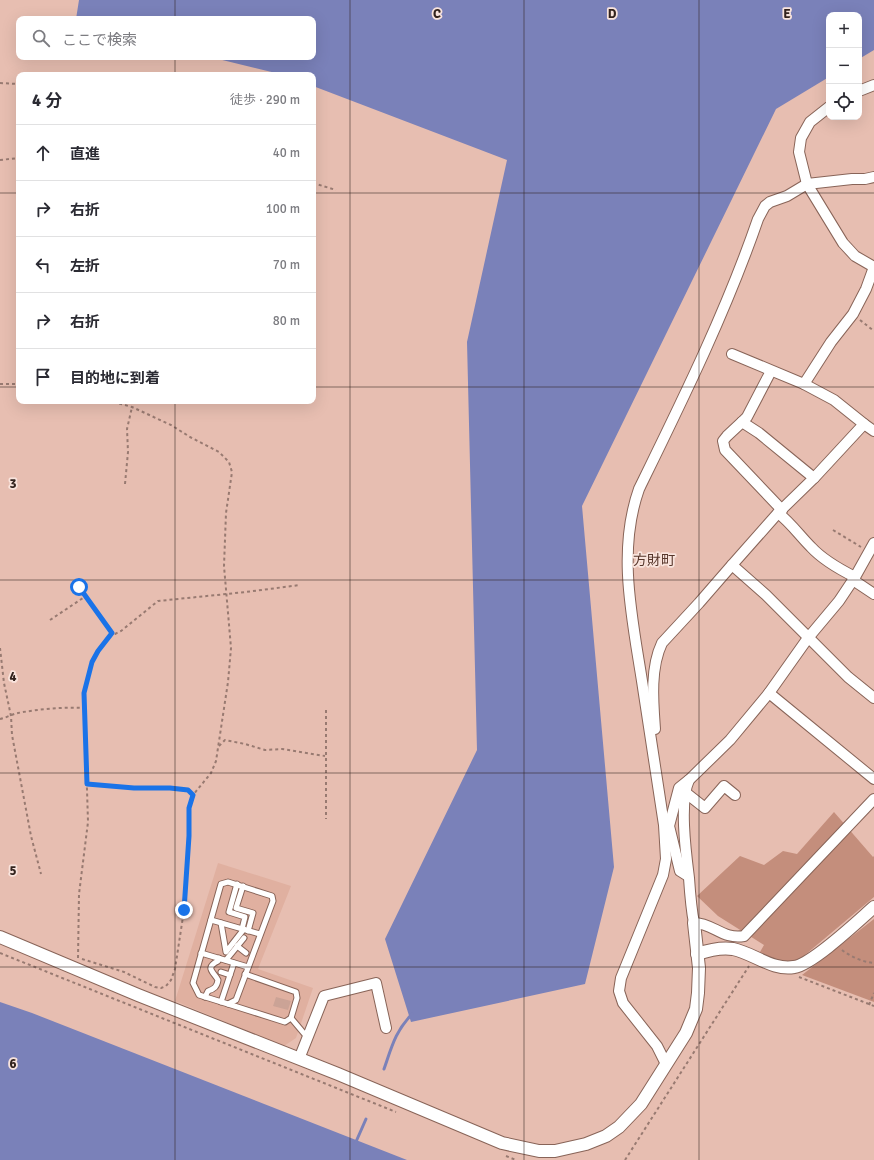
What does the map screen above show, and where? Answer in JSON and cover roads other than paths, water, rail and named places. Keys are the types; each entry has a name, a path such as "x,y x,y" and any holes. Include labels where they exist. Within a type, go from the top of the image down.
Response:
{"street":[{"path":"862,90 874,85"},
{"path":"804,384 831,342 853,314 866,289 874,267 855,256 843,243 807,184 799,152 801,138 810,122 826,109"},
{"path":"688,876 680,871 667,826 654,759 632,621 626,567 627,544 633,504 723,308 758,219 765,206 770,202 787,196 807,184 874,177"},
{"path":"654,759 655,737 653,698 657,654 662,643 678,627 780,511 870,426 834,400 804,384 732,354"},
{"path":"771,371 747,417 723,441 725,450 812,548 838,569 854,578 874,594"},
{"path":"742,422 776,446 814,478"},
{"path":"666,1064 657,1046 623,1003 619,991 621,978 663,875 666,859 667,826 680,788 730,740 769,694 808,638 839,601 874,543"},
{"path":"732,565 766,595 848,677 874,698"},
{"path":"769,694 808,724 874,779"},
{"path":"0,937 76,963 138,994 502,1143 539,1151 562,1150 586,1144 606,1136 619,1127 641,1104 686,1033 696,1009 699,968 691,910 685,844 684,800 689,780"},
{"path":"686,793 705,808 724,786 735,795"},
{"path":"694,923 701,923 731,937 744,936 874,799"},
{"path":"697,954 722,948 733,949 776,966 793,968 808,962 874,906"},
{"path":"299,1059 324,996 376,983 386,1028"}],"lane":[{"path":"228,1004 236,1000 245,974 260,934 273,902 272,896 228,882 221,884 193,983 199,995 285,1022 291,1018 297,998 296,992 245,974"},
{"path":"240,885 229,912 245,917 245,930"},
{"path":"221,923 226,952 245,930 253,913 236,908 240,885"},
{"path":"211,920 260,934"},
{"path":"226,960 244,938"},
{"path":"237,946 246,953"},
{"path":"201,953 248,967"},
{"path":"205,997 208,991 214,989 217,985 218,980 212,973 211,968 219,958"},
{"path":"221,1002 234,963"},
{"path":"221,972 230,975"},
{"path":"291,1018 308,1037"}],"water":[{"path":"79,0 874,0 874,50 862,57 862,12 826,12 826,79 776,109 582,506 614,867 585,984 411,1022 385,939 477,750 467,342 507,160 316,87 316,72 272,72 222,60 316,60 316,16 76,16"},
{"path":"0,1002 32,1013 407,1160 0,1160"}],"waterway":[{"path":"384,1069 398,1033 412,1014"},
{"path":"355,1144 366,1119"}],"district":[{"name":"方財町","path":"654,560"}]}
